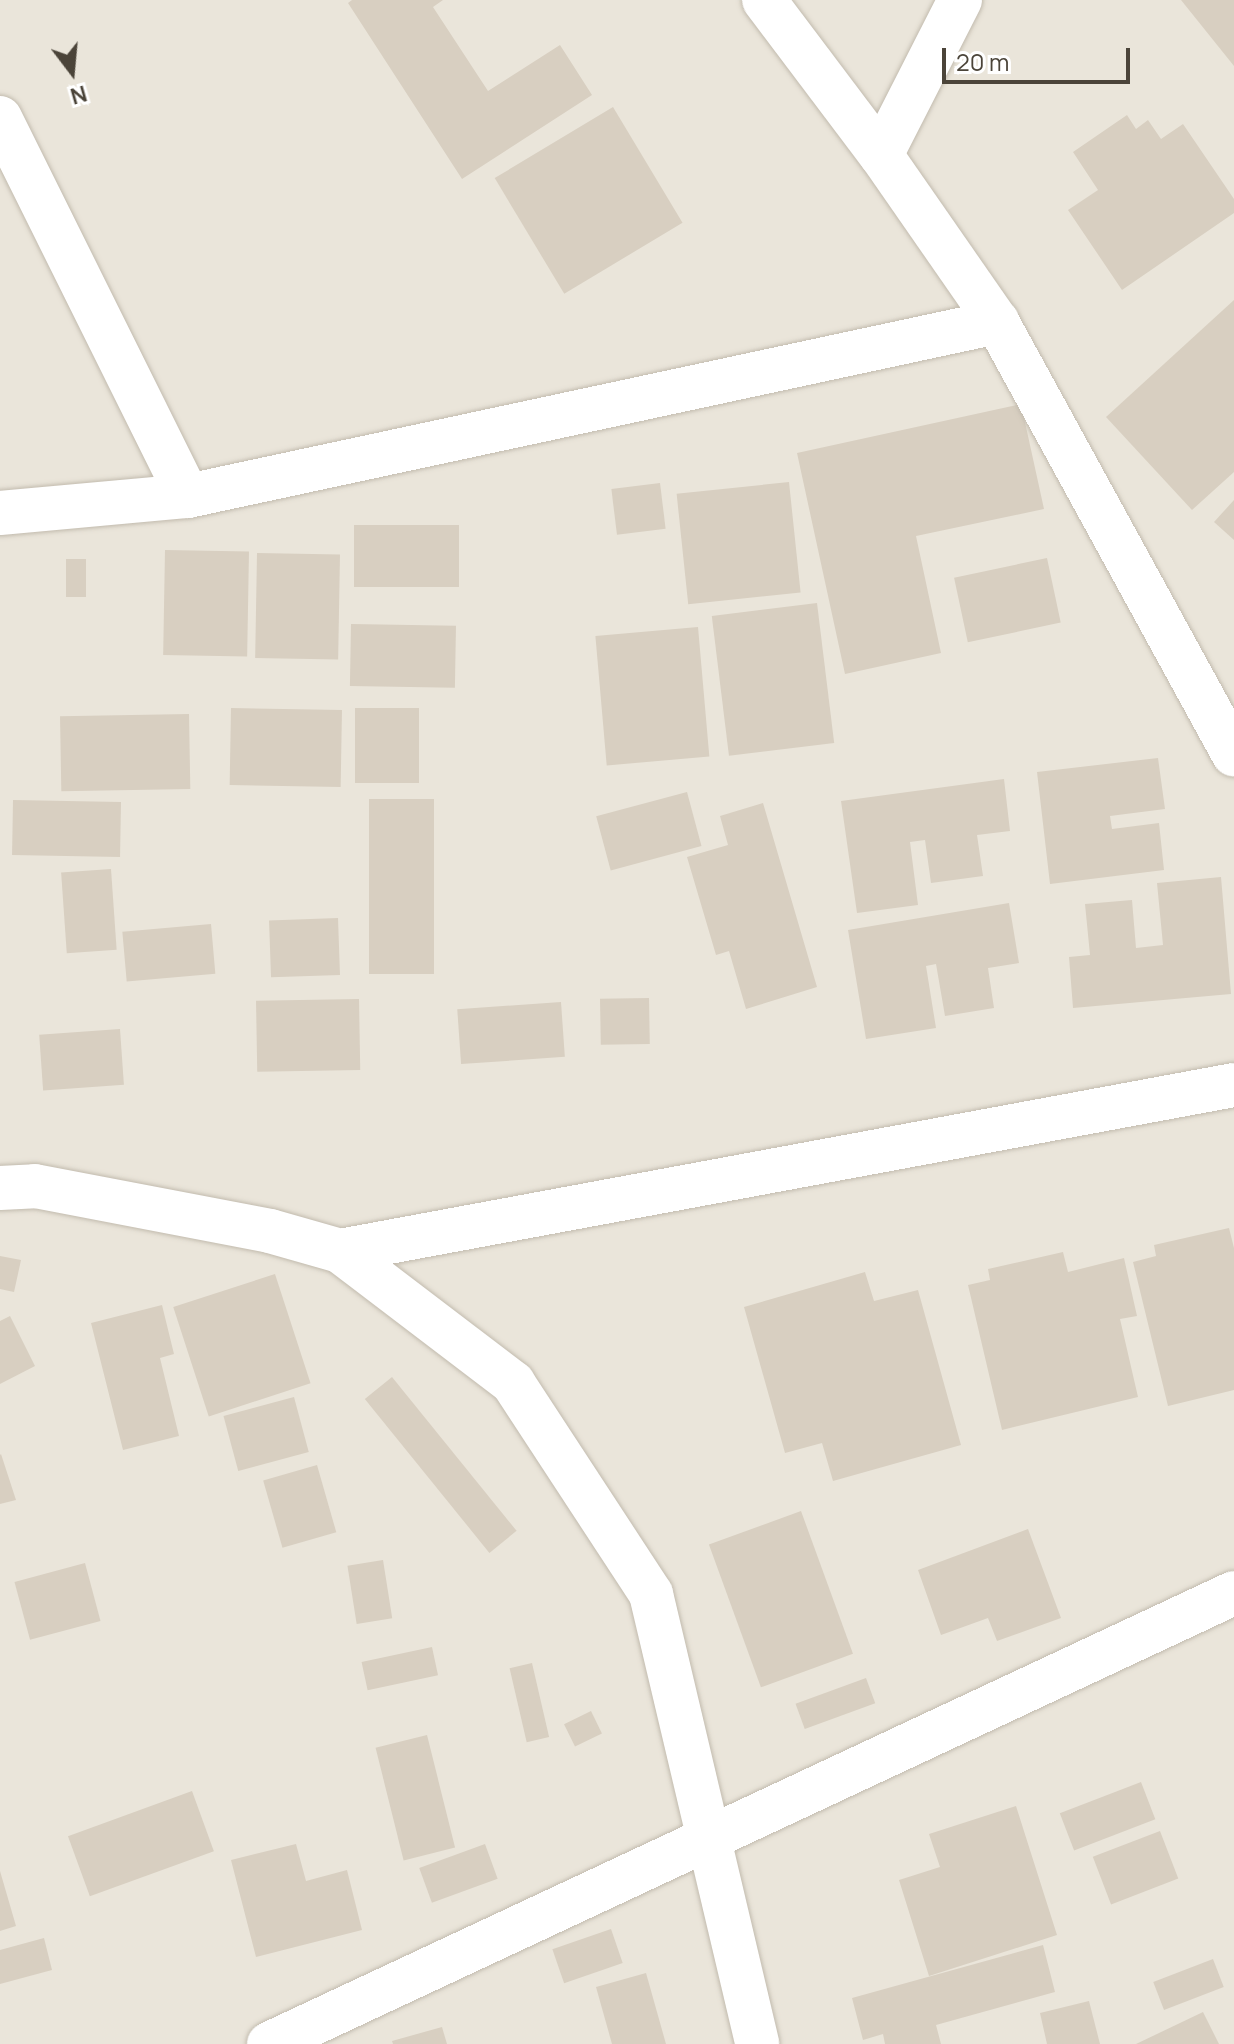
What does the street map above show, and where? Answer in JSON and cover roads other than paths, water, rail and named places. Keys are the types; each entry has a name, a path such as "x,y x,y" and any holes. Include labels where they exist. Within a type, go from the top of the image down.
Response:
{"street":[{"path":"764,0 881,155 997,322 1220,692 1234,754"},
{"path":"881,155 960,0"},
{"path":"0,118 188,496"},
{"path":"0,513 188,496 997,322"},
{"path":"340,1251 1234,1085"},
{"path":"0,1188 35,1186 270,1231 340,1251 513,1383 651,1594 757,2044"},
{"path":"269,2044 1234,1593"}]}
